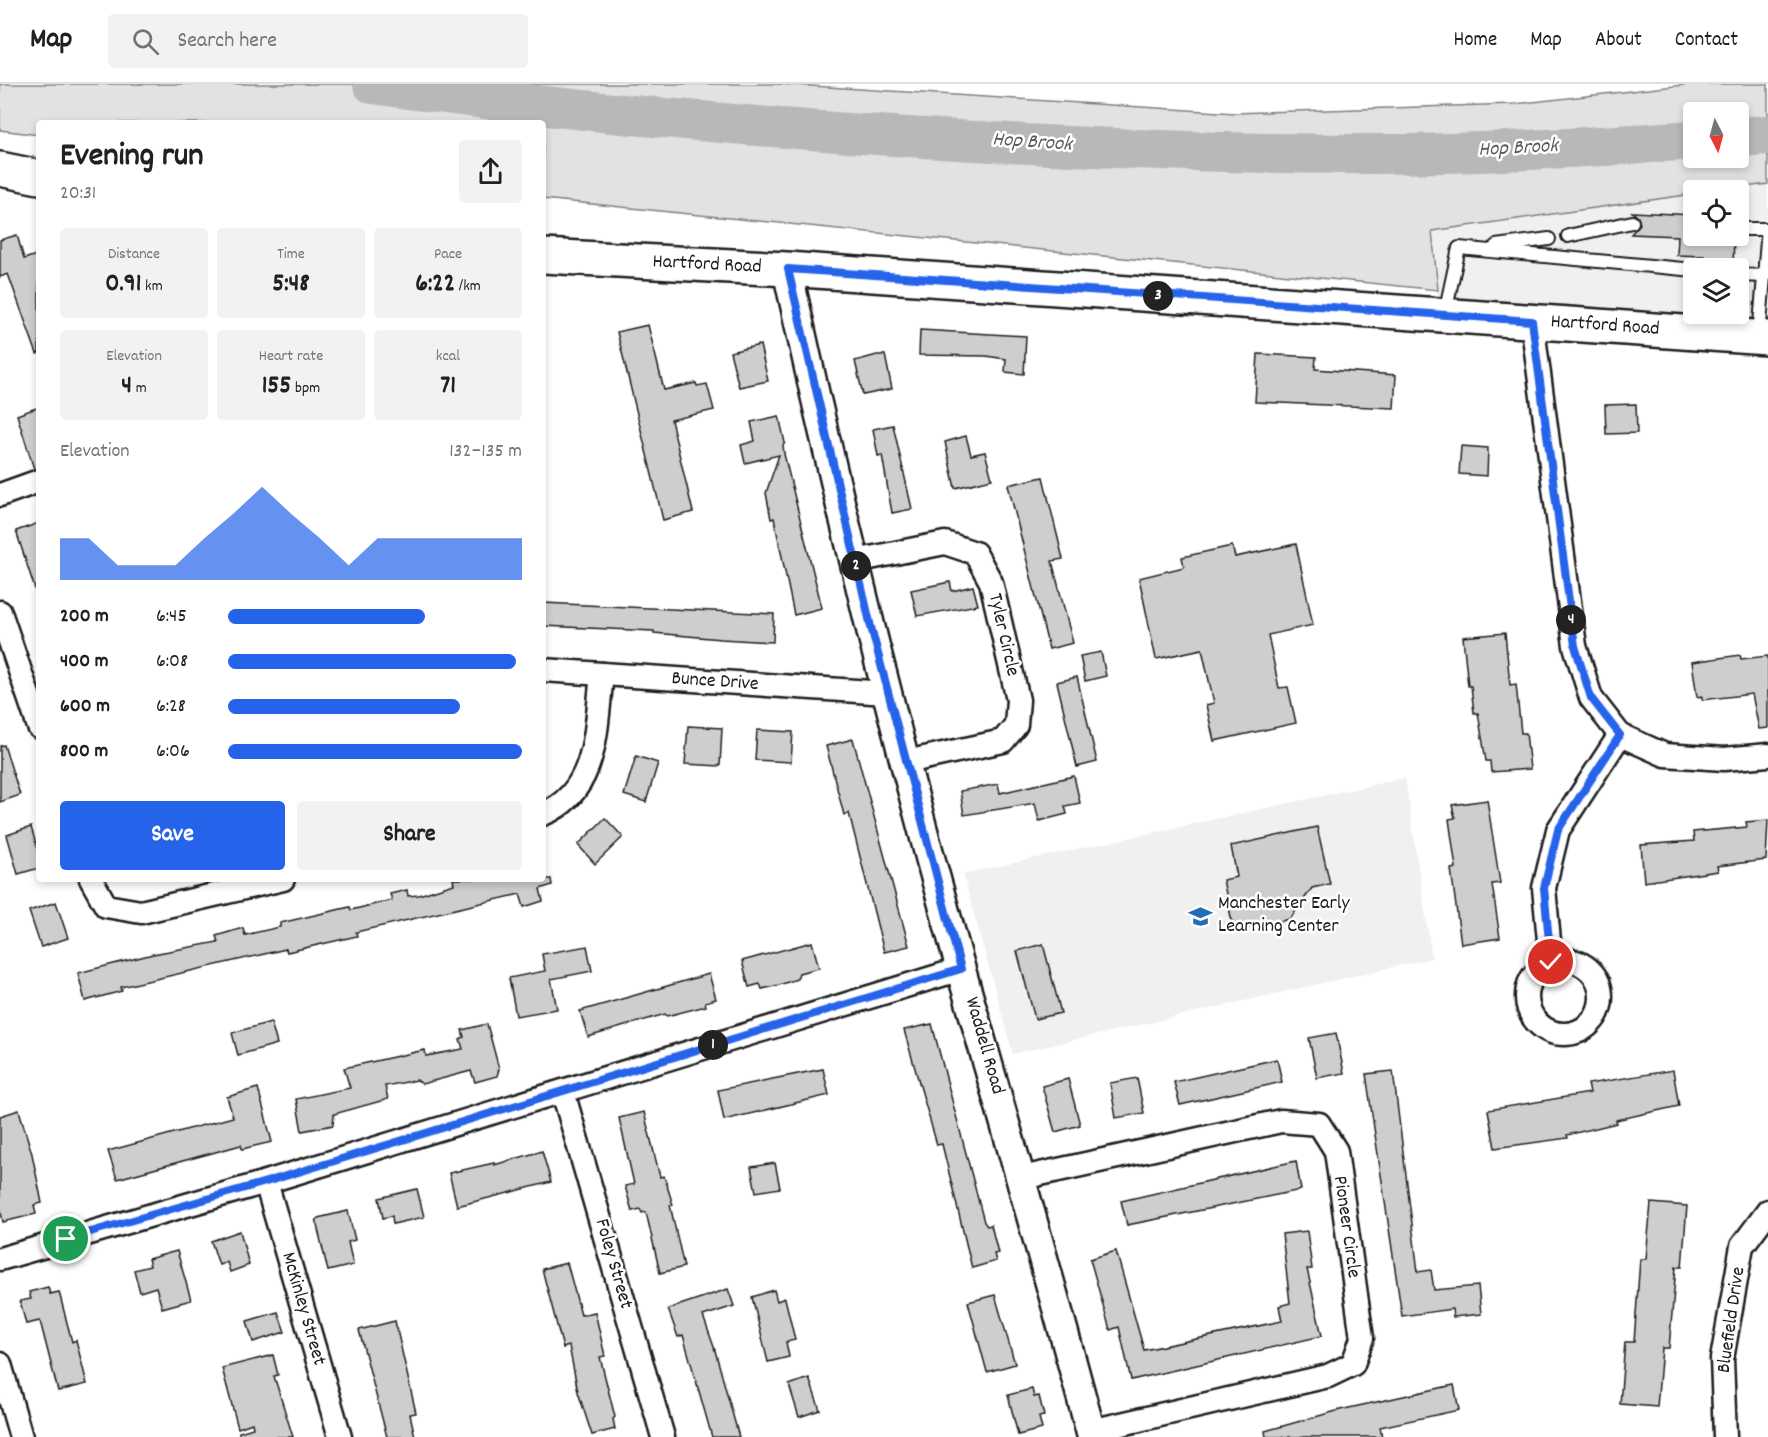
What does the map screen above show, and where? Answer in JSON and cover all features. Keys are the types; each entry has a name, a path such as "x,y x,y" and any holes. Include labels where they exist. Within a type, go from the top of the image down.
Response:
{"main road":[{"path":"0,169 36,176"},
{"name":"Hartford Road","path":"546,256 788,269 1763,337"}],"street":[{"name":"Waddell Road","path":"788,269 887,693 961,969 1022,1178 1091,1434"},
{"path":"1532,321 1575,646 1591,698 1620,735 1665,755 1724,759 1768,755"},
{"path":"0,495 36,482"},
{"name":"Tyler Circle","path":"855,561 945,543 975,553 991,582 1018,700 1016,725 1003,741 906,762"},
{"path":"0,612 36,718"},
{"name":"Bunce Drive","path":"546,670 887,693"},
{"path":"546,812 579,786 593,756 602,674"},
{"path":"1551,962 1544,888 1558,830 1620,735"},
{"path":"93,882 106,906 141,912 268,882"},
{"path":"0,1259 266,1182 961,969"},
{"name":"Foley Street","path":"563,1092 663,1437"},
{"name":"Pioneer Circle","path":"1022,1178 1281,1121 1319,1124 1336,1151 1362,1338 1353,1364 1328,1376 1091,1434"},
{"name":"McKinley Street","path":"266,1182 340,1437"},
{"name":"Bluefield Drive","path":"1725,1437 1722,1359 1742,1246 1768,1211"},
{"path":"0,1364 21,1437"}],"lane":[{"path":"1568,236 1632,222"},
{"path":"1749,229 1768,229 1764,276 1763,337"},
{"path":"1474,249 1549,239"},
{"path":"1444,316 1460,248 1683,269"},
{"path":"1749,275 1764,276"}],"shaded area":[{"path":"0,84 780,84 1235,113 1515,104 1693,84 1768,84 1768,184 1749,186 1749,180 1683,180 1683,195 1432,231 1438,290 546,199 546,120 36,120 36,135 0,130"},
{"path":"1768,184 1768,324 1749,323 1749,258 1683,258 1683,319 1438,303 1431,231 1683,195 1683,246 1749,246 1749,186"},
{"name":"Manchester Early Learning Center","path":"1405,778 1432,958 1013,1054 963,874"}],"building":[{"path":"1632,212 1683,214 1683,246 1734,246 1733,258 1677,255 1678,236 1631,234 1640,224 1638,217"},
{"path":"17,235 24,259 36,255 36,351 8,274 0,277 0,240"},
{"path":"648,325 664,390 696,383 697,386 707,384 714,410 671,420 693,512 663,520 617,332"},
{"path":"920,330 1026,336 1024,374 1005,372 1006,359 986,356 919,355"},
{"path":"760,345 768,381 739,387 730,352"},
{"path":"1258,354 1316,357 1315,369 1396,375 1394,408 1255,402"},
{"path":"885,355 892,389 863,395 855,361"},
{"path":"1636,404 1637,433 1606,434 1605,405"},
{"path":"36,408 36,469 34,469 17,415"},
{"path":"779,416 785,443 783,445 784,454 822,608 794,615 774,518 771,519 766,493 779,455 745,463 741,445 755,441 751,422"},
{"path":"893,425 912,509 892,513 882,455 878,456 873,429"},
{"path":"966,436 971,455 985,452 992,479 955,488 945,442"},
{"path":"1461,446 1488,448 1487,476 1459,474"},
{"path":"1043,477 1063,559 1052,561 1073,643 1049,649 1008,485"},
{"path":"36,524 36,589 35,589 16,531"},
{"path":"1296,544 1313,625 1268,635 1279,688 1288,687 1296,723 1214,741 1206,705 1214,703 1202,649 1156,659 1139,578 1184,567 1182,557 1232,546 1235,557"},
{"path":"950,582 952,591 973,586 978,605 917,616 911,590"},
{"path":"546,603 774,614 773,642 654,633 654,631 546,626"},
{"path":"1505,633 1510,685 1516,684 1521,733 1526,733 1530,769 1491,772 1490,761 1486,761 1478,713 1474,713 1471,686 1468,686 1463,637"},
{"path":"1101,652 1106,676 1085,681 1080,656"},
{"path":"1740,655 1741,659 1768,656 1768,728 1759,729 1752,694 1702,700 1702,696 1697,697 1692,662"},
{"path":"1077,677 1097,762 1077,767 1057,682"},
{"path":"688,726 722,728 720,766 685,764"},
{"path":"757,730 793,732 791,762 755,760"},
{"path":"853,739 909,946 884,952 849,813 844,815 826,746"},
{"path":"4,745 20,795 0,802 0,746"},
{"path":"636,756 658,763 646,802 624,795"},
{"path":"1074,776 1080,803 1065,806 1067,814 1039,821 1035,803 964,815 960,791 998,784 1000,793"},
{"path":"1487,800 1500,883 1492,884 1500,938 1461,944 1451,869 1456,868 1449,819 1455,818 1452,805"},
{"path":"605,818 623,837 595,864 578,845"},
{"path":"1768,820 1766,860 1717,866 1718,871 1644,882 1641,845 1694,841 1693,832 1747,827 1746,822"},
{"path":"31,827 36,844 36,869 18,874 7,835"},
{"path":"1317,827 1330,884 1312,888 1290,919 1234,931 1223,880 1237,877 1231,846"},
{"path":"546,879 551,879 552,885 540,889 543,901 524,907 520,894 356,932 357,936 287,952 286,949 121,987 122,991 85,1001 78,973 153,954 218,942 216,936 243,928 245,935 280,927 280,923 392,900 390,894 407,890 408,896 419,895 454,884 454,882 546,882"},
{"path":"56,902 68,938 41,947 29,911"},
{"path":"812,942 819,968 799,973 797,979 779,985 762,989 760,984 749,987 742,961"},
{"path":"1043,944 1061,1013 1035,1019 1017,951"},
{"path":"587,946 592,971 551,979 557,1009 516,1016 509,978 545,971 542,954"},
{"path":"709,974 716,999 705,1002 706,1006 667,1016 665,1014 588,1037 580,1011"},
{"path":"271,1022 277,1044 238,1055 232,1033"},
{"path":"487,1024 499,1069 497,1076 475,1082 471,1071 422,1084 417,1080 385,1086 388,1099 334,1114 333,1125 302,1131 296,1099 350,1088 344,1068 425,1050 426,1056 463,1049 460,1039 464,1037 462,1030"},
{"path":"932,1024 984,1222 987,1226 991,1225 998,1253 994,1254 996,1261 972,1268 942,1144 937,1145 904,1030"},
{"path":"1336,1033 1344,1073 1317,1078 1309,1038"},
{"path":"1277,1059 1282,1082 1180,1105 1174,1082"},
{"path":"823,1069 829,1095 724,1120 718,1090"},
{"path":"1673,1070 1679,1106 1616,1120 1617,1123 1567,1135 1568,1138 1495,1148 1488,1110 1590,1093 1588,1084"},
{"path":"1393,1071 1418,1272 1431,1270 1434,1290 1478,1286 1481,1314 1453,1317 1452,1309 1402,1316 1366,1074"},
{"path":"1137,1078 1144,1113 1116,1118 1110,1083"},
{"path":"1068,1079 1080,1125 1055,1132 1042,1086"},
{"path":"258,1088 272,1142 242,1149 241,1145 117,1179 108,1151 233,1117 227,1097"},
{"path":"19,1110 32,1154 42,1203 34,1205 36,1214 3,1222 0,1208 0,1116"},
{"path":"644,1112 660,1177 664,1176 673,1205 670,1205 684,1267 660,1273 646,1212 642,1213 640,1209 632,1211 625,1186 634,1184 619,1118"},
{"path":"542,1151 551,1182 457,1206 449,1173 494,1163 494,1165"},
{"path":"1296,1161 1301,1190 1127,1225 1121,1201"},
{"path":"775,1163 780,1188 756,1192 751,1167"},
{"path":"417,1189 424,1217 393,1224 392,1216 383,1218 379,1198"},
{"path":"1651,1203 1687,1206 1682,1267 1676,1267 1669,1348 1662,1348 1657,1407 1620,1404 1625,1342 1634,1342 1640,1259 1646,1259"},
{"path":"348,1211 355,1240 348,1242 353,1265 328,1271 316,1221 318,1218"},
{"path":"240,1231 249,1265 230,1272 227,1262 219,1265 211,1241"},
{"path":"1307,1231 1312,1269 1307,1269 1322,1336 1131,1380 1119,1327 1110,1330 1090,1259 1116,1251 1144,1350 1282,1321 1279,1306 1290,1303 1282,1234"},
{"path":"177,1251 191,1300 162,1308 156,1287 140,1292 134,1270 150,1266 148,1259"},
{"path":"567,1263 581,1315 595,1312 605,1356 600,1357 615,1417 613,1419 615,1429 592,1435 578,1392 569,1346 563,1348 542,1269"},
{"path":"48,1287 50,1294 59,1292 72,1342 76,1340 87,1384 58,1391 40,1321 26,1324 20,1301 31,1299 29,1292"},
{"path":"728,1289 734,1306 703,1316 739,1437 712,1437 683,1335 678,1337 668,1309"},
{"path":"774,1290 777,1301 785,1298 795,1340 786,1342 789,1357 768,1362 752,1297"},
{"path":"995,1295 1015,1364 987,1372 968,1302"},
{"path":"278,1312 285,1332 253,1342 247,1321"},
{"path":"395,1321 416,1413 410,1414 415,1437 387,1437 359,1330"},
{"path":"273,1355 278,1375 274,1376 293,1437 239,1437 239,1432 253,1428 252,1423 238,1428 222,1368"},
{"path":"809,1378 820,1410 799,1417 789,1385"},
{"path":"1454,1385 1459,1410 1380,1427 1382,1437 1266,1437 1265,1431 1340,1410"},
{"path":"1032,1389 1034,1397 1039,1396 1044,1416 1039,1417 1042,1429 1018,1435 1008,1395"}],"waterway":[{"name":"Hop Brook","path":"373,84 556,107 679,119 863,134 1105,148 1391,154 1521,150 1683,141"},
{"name":"Hop Brook","path":"1749,136 1768,135"}],"place":[{"name":"Manchester Early Learning Center","path":"1200,916"}],"route":[{"path":"66,1239 266,1182 961,969 887,693 797,316 788,269 1415,315 1532,321 1575,646 1591,698 1620,735 1558,830 1544,888 1551,962"}]}
